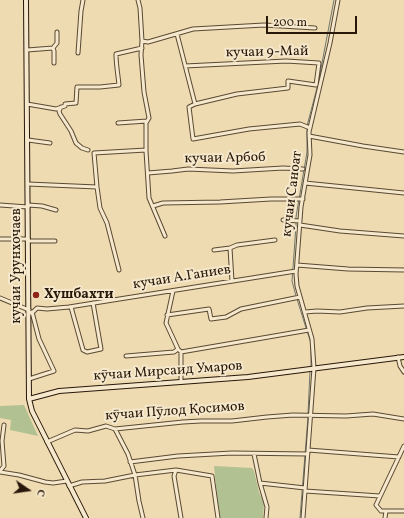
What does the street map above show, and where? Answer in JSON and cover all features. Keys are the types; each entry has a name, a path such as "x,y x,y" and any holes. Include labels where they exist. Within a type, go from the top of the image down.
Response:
{"street":[{"name":"кучаи Урунхочаев","path":"26,0 30,312 29,398 32,412 86,518"},
{"path":"78,53 83,0"},
{"path":"138,0 140,8 142,41 141,55 144,92 149,118 146,123 149,198 165,236"},
{"name":"кучаи Саноат","path":"303,518 312,368 312,339 308,331 304,312 298,298 294,271 296,265 300,225 297,221 300,199 305,183 310,155 308,127 330,43 338,0"},
{"name":"кучаи 9-Май","path":"142,41 148,42 193,29 264,25 315,28"},
{"path":"27,50 53,48 57,43 57,32"},
{"path":"177,34 195,104 189,107 193,140 249,129 300,124 308,127"},
{"path":"53,48 54,63"},
{"path":"27,104 56,109 66,106 65,104 76,103 77,87 119,85 118,70 116,67 116,54 142,48"},
{"name":"кучаи 9-Май","path":"185,66 286,60 319,63 316,85 288,81 288,88 237,94 195,104"},
{"path":"61,107 59,111 60,114 71,131 76,143 82,148 88,150"},
{"path":"118,123 147,121"},
{"path":"309,136 404,152"},
{"path":"28,140 50,143"},
{"path":"119,270 107,223 100,208 94,153 146,150"},
{"name":"кучаи Арбоб","path":"148,173 172,172 188,169 233,171 303,168"},
{"path":"305,183 404,193"},
{"path":"28,184 97,187"},
{"path":"153,206 163,203 300,199"},
{"path":"0,205 42,206 56,210"},
{"path":"283,220 297,221"},
{"path":"300,225 340,231 404,236"},
{"path":"0,239 55,242"},
{"path":"214,250 230,248 237,245 275,240"},
{"path":"230,248 232,281"},
{"path":"296,265 348,269 404,270"},
{"name":"кучаи А.Ганиев","path":"30,312 37,308 47,309 71,307 294,271"},
{"path":"173,291 166,323 178,349 181,352 181,382"},
{"path":"0,298 30,312 39,339 54,371 29,379"},
{"path":"167,315 209,309 211,319 226,318 241,309 298,298"},
{"path":"71,307 83,350 87,352 101,349 93,303"},
{"path":"304,312 340,312 367,308 404,306"},
{"path":"181,352 308,331"},
{"path":"126,356 174,352 178,349"},
{"path":"398,357 400,366 404,372"},
{"name":"кӯчаи Мирсаид Умаров","path":"29,398 59,391 248,377 404,357"},
{"name":"кӯчаи Пӯлод Қосимов","path":"48,442 75,430 88,431 106,426 115,429 195,421 232,421 267,416 309,415 346,416 373,414 404,419"},
{"path":"4,425 2,441 4,466 0,472 45,482 53,483 67,481"},
{"path":"115,429 128,454 135,476 143,518"},
{"path":"404,446 376,505 381,511 404,511"},
{"path":"130,462 178,456 232,453 307,453 399,457"},
{"path":"254,454 267,507 266,518"},
{"path":"176,470 174,476 181,518"},
{"path":"69,486 82,482 105,481 176,470 212,476 218,518"},
{"path":"260,483 380,496"},
{"path":"385,518 386,511"}],"green space":[{"path":"24,405 38,436 10,430 11,420 0,418 0,406"},
{"path":"214,466 252,468 264,503 263,518 219,518"}],"waterway":[{"path":"307,126 318,84 334,0"},
{"path":"296,296 292,281 296,217 307,152 307,129"},
{"path":"297,299 306,328"},
{"path":"307,331 311,343 311,368"},
{"path":"308,414 310,371"},
{"path":"300,518 308,417"}],"place":[{"name":"Хушбахти","path":"36,295"}]}
